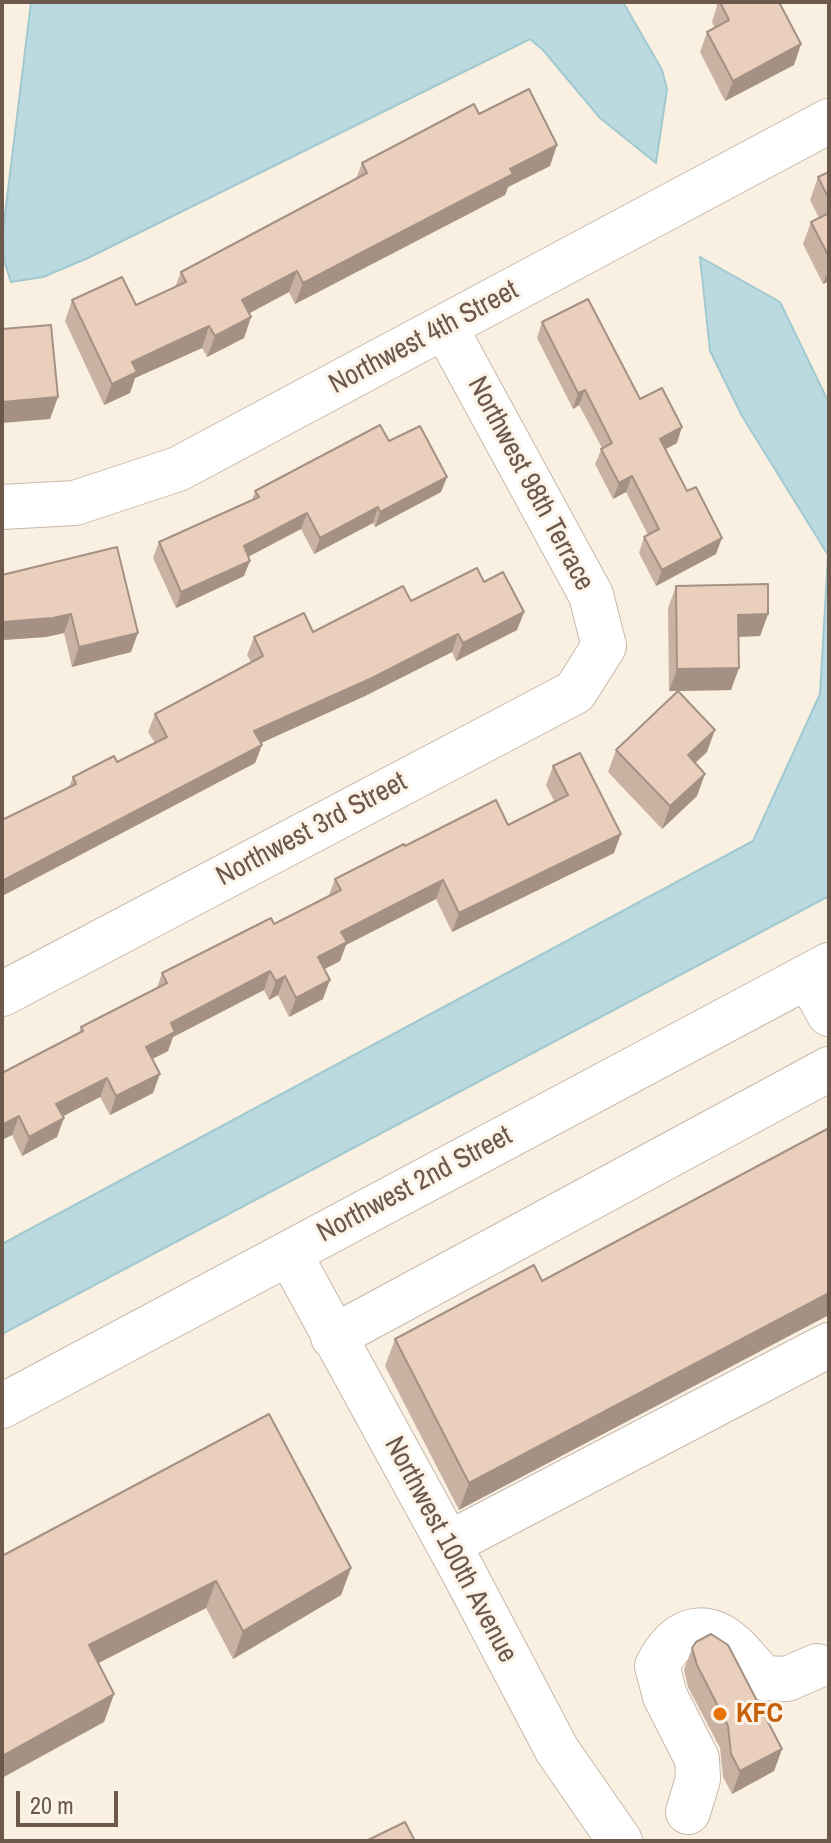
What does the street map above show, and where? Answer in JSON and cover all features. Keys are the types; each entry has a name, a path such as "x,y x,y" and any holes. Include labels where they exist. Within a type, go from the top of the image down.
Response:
{"street":[{"name":"Northwest 4th Street","path":"2,507 75,503 178,469 829,121"},
{"name":"Northwest 98th Terrace","path":"445,327 591,595 604,646"},
{"name":"Northwest 3rd Street","path":"2,994 575,692 604,646"},
{"path":"818,970 829,1014"},
{"name":"Northwest 2nd Street","path":"2,1406 818,970"},
{"path":"333,1337 829,1069"},
{"name":"Northwest 100th Avenue","path":"289,1253 557,1750 620,1841"},
{"path":"448,1544 829,1345"},
{"path":"688,1812 698,1779 697,1759 665,1696 657,1666 677,1636 695,1631 719,1633 764,1678 787,1679 817,1666"},
{"path":"582,1786 589,1841"}],"water":[{"path":"31,2 623,2 662,70 667,89 656,163 600,118 543,50 530,39 88,258 43,277 11,282 4,261 3,231"},
{"path":"700,257 780,302 829,403 829,896 2,1334 2,1244 753,841 820,694 828,555 742,416 710,351"}],"building":[{"path":"720,2 779,2 801,44 733,81 707,32 729,20"},
{"path":"529,89 557,145 510,169 513,174 303,283 297,271 242,300 251,317 215,336 209,326 132,362 137,372 112,384 72,300 122,277 136,305 186,282 181,272 367,173 362,163 474,104 479,114"},
{"path":"829,172 829,199 818,177"},
{"path":"829,213 829,257 811,222"},
{"path":"588,299 640,399 662,388 682,427 660,439 687,491 696,487 722,538 662,570 644,537 659,529 632,476 619,483 601,449 612,443 585,390 578,393 542,322"},
{"path":"51,325 58,397 2,402 2,329"},
{"path":"380,425 389,441 420,426 447,477 380,512 378,507 320,538 307,513 244,546 250,561 181,592 159,542 259,497 255,491"},
{"path":"117,547 138,633 79,647 71,614 2,622 2,575"},
{"path":"477,568 484,582 503,572 524,612 463,643 458,634 372,678 254,731 262,745 2,881 2,820 76,784 73,777 114,756 117,762 167,737 155,714 263,656 254,637 304,613 313,632 403,586 411,601"},
{"path":"768,584 768,614 738,615 739,668 677,669 676,586"},
{"path":"678,691 715,730 688,755 705,774 670,806 616,750"},
{"path":"580,753 621,834 459,913 443,880 341,932 347,942 318,957 330,980 296,998 285,976 276,981 270,971 171,1023 175,1032 146,1047 160,1074 116,1096 107,1078 56,1104 64,1118 29,1137 19,1116 2,1125 2,1073 83,1031 81,1027 167,983 162,973 271,918 274,924 341,890 335,879 404,844 496,800 508,825 568,795 553,766"},
{"path":"829,1128 829,1293 469,1483 395,1339 534,1265 542,1281"},
{"path":"269,1414 351,1568 243,1631 216,1581 89,1645 114,1694 2,1756 2,1556"},
{"path":"711,1634 728,1645 782,1749 740,1771 731,1754 728,1726 697,1665 692,1648 696,1642"},
{"path":"405,1822 415,1841 366,1841"}],"place":[{"name":"KFC","path":"720,1714"}]}
